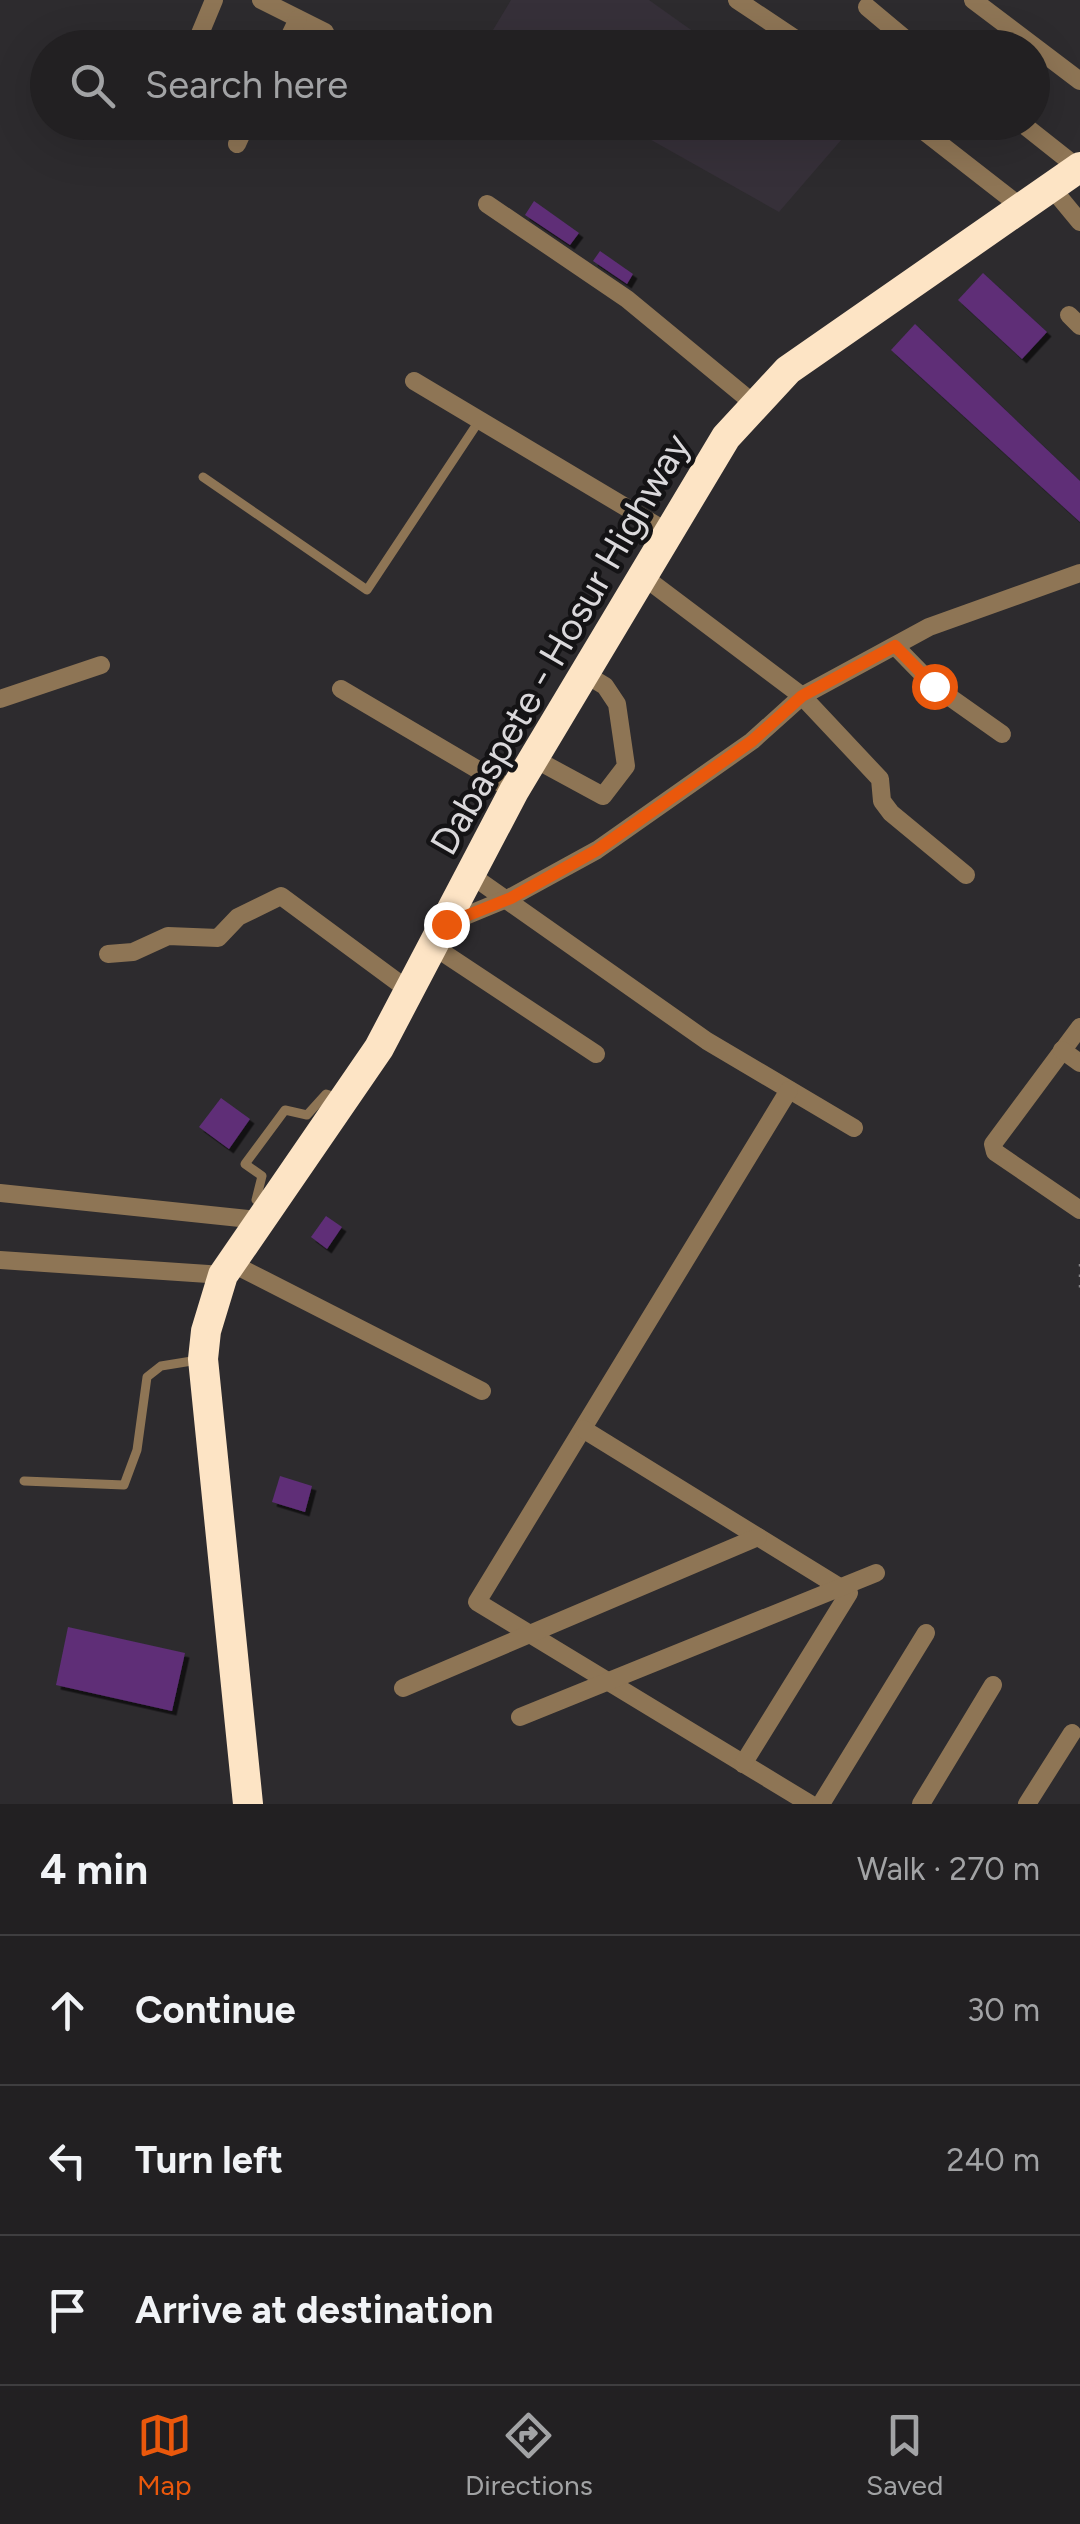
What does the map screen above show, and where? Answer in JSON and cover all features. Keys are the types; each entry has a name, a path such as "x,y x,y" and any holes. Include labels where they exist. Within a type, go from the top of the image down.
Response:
{"highway":[{"name":"Dabaspete - Hosur Highway","path":"248,1804 204,1359 206,1331 227,1269 347,1100 411,992 514,790 726,437 753,403 788,370 1079,167"}],"street":[{"path":"202,30 214,0"},
{"path":"261,0 320,30"},
{"path":"738,0 782,30"},
{"path":"973,0 1013,30"},
{"path":"867,7 883,30"},
{"path":"292,30 298,18"},
{"path":"1050,58 1080,81"},
{"path":"237,144 239,140"},
{"path":"935,140 1021,207"},
{"path":"1044,140 1079,167"},
{"path":"1051,187 1080,222"},
{"path":"487,204 627,298 753,403"},
{"path":"414,381 669,533"},
{"path":"596,1054 440,935 597,850 752,741 802,696 928,628 1080,573"},
{"path":"644,576 802,696 880,779 882,801 891,813 966,875"},
{"path":"895,646 934,686 1002,734"},
{"path":"0,698 102,665"},
{"path":"533,758 595,795 608,793 626,766 617,704 605,686 586,674"},
{"path":"341,689 514,790"},
{"path":"471,875 707,1040 854,1128"},
{"path":"108,954 133,952 168,936 218,938 238,917 282,896 411,992"},
{"path":"1080,1027 994,1144 995,1152 1080,1210"},
{"path":"1062,1050 1080,1064"},
{"path":"789,1090 477,1602 810,1804"},
{"path":"0,1193 263,1214"},
{"path":"0,1260 227,1269 482,1391"},
{"path":"583,1429 849,1593 743,1764"},
{"path":"404,1688 758,1536"},
{"path":"520,1717 876,1573"},
{"path":"821,1804 926,1633"},
{"path":"921,1804 993,1686"},
{"path":"1027,1804 1072,1733"}],"lane":[{"path":"203,477 367,590 480,420"},
{"path":"263,1214 256,1200 262,1176 244,1164 285,1110 307,1115 326,1094 347,1100"},
{"path":"24,1480 124,1486 137,1450 147,1377 161,1366 204,1359"}],"path":[{"path":"1080,1264 1080,1289"}],"shaded area":[{"path":"511,0 649,0 691,30 493,30"},
{"path":"651,140 841,140 779,212"}],"building":[{"path":"534,201 579,233 570,245 525,215"},
{"path":"600,251 633,274 627,284 593,261"},
{"path":"983,273 1047,332 1022,359 958,300"},
{"path":"915,324 1080,481 1080,522 891,350"},
{"path":"221,1098 250,1119 229,1149 199,1127"},
{"path":"326,1216 342,1227 327,1249 311,1237"},
{"path":"280,1476 312,1486 305,1512 272,1502"},
{"path":"68,1627 185,1653 172,1711 56,1685"}],"route":[{"path":"446,924 511,898 597,850 752,741 802,696 895,646 934,686"}]}
